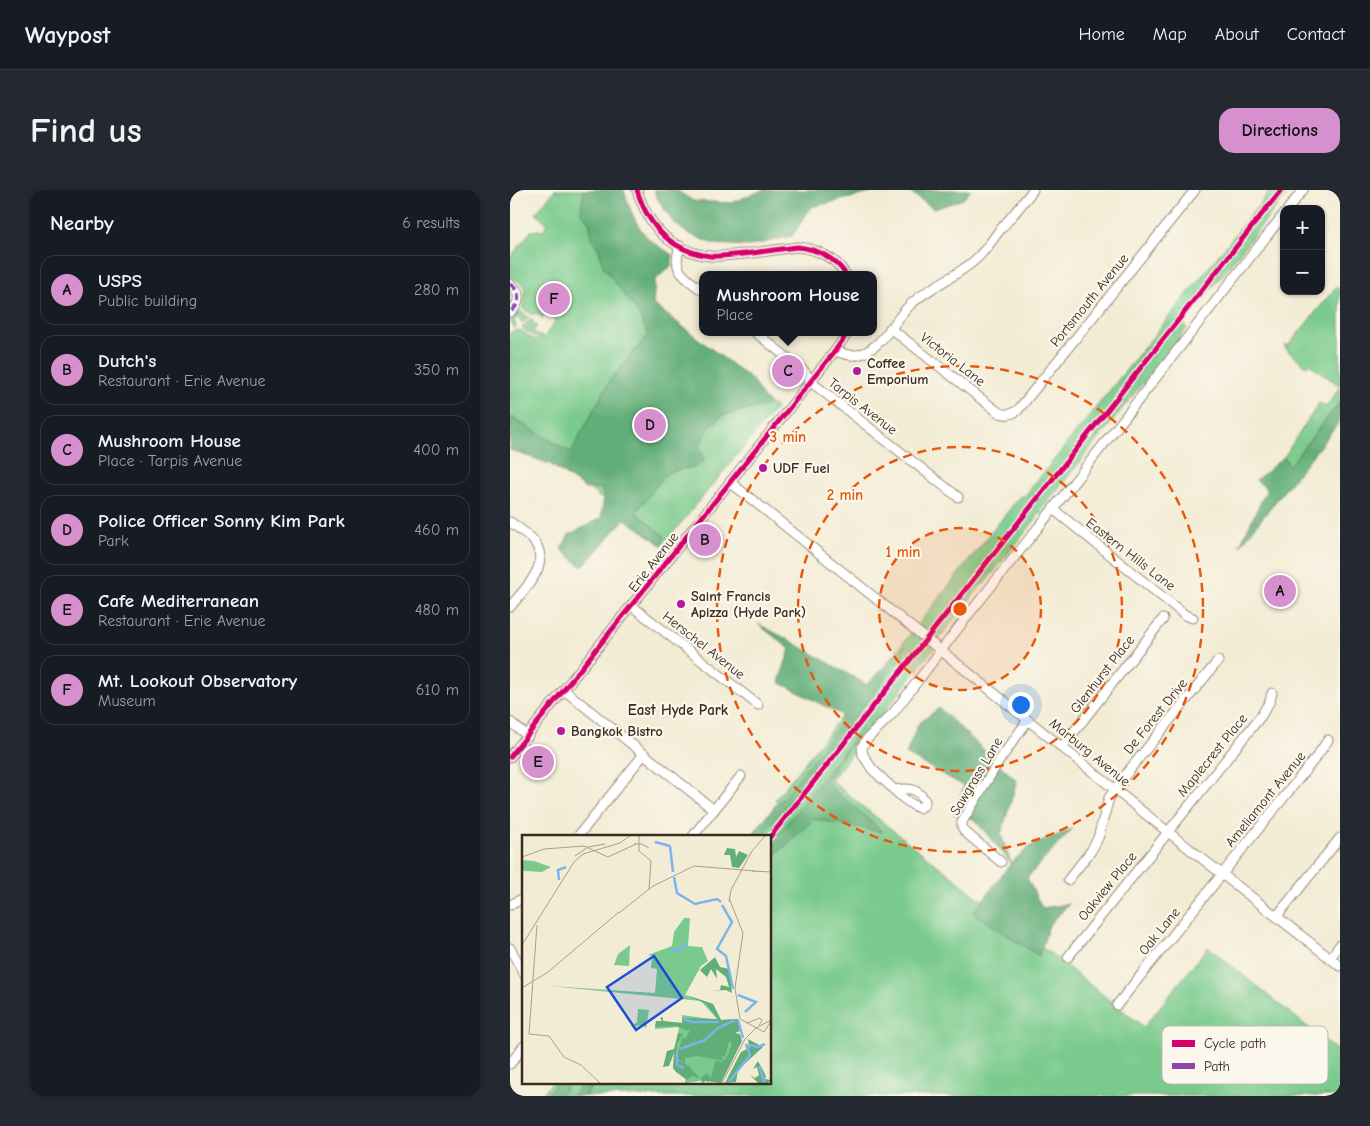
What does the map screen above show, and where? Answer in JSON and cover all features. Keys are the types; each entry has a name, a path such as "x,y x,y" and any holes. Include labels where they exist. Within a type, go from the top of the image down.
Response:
{"street":[{"path":"637,190 649,219 663,235 688,251 710,256 808,248 835,262 844,271"},
{"path":"835,352 847,356 861,354 870,350 910,306 975,260 1033,190"},
{"name":"Portsmouth Avenue","path":"998,412 1009,415 1018,410 1195,190"},
{"path":"1291,205 1303,190"},
{"path":"894,790 872,769 863,755 862,747 867,739 894,712 1280,219"},
{"path":"680,246 677,254 680,274 699,288"},
{"path":"510,284 516,288 519,297 516,306 510,312"},
{"name":"Victoria Lane","path":"890,328 998,412"},
{"name":"Tarpis Avenue","path":"760,336 805,372 811,382 958,497"},
{"name":"Erie Avenue","path":"510,757 835,352 845,336"},
{"name":"Marburg Avenue","path":"730,482 1168,832 1340,966"},
{"name":"Eastern Hills Lane","path":"1053,510 1186,615 1193,618"},
{"path":"510,522 533,540 541,560 537,573 510,607"},
{"name":"Herschel Avenue","path":"632,606 758,705"},
{"name":"Glenhurst Place","path":"1062,746 1163,619"},
{"name":"De Forest Drive","path":"1068,880 1091,851 1098,838 1109,798 1115,789 1218,661"},
{"path":"564,690 714,810"},
{"name":"Maplecrest Place","path":"1168,832 1266,709 1272,693"},
{"name":"Sawgrass Lane","path":"1001,862 965,832 962,822 998,761 1028,720"},
{"path":"510,722 528,736"},
{"name":"Ameliamont Avenue","path":"1222,874 1328,740"},
{"path":"579,835 644,754"},
{"path":"693,835 740,776"},
{"name":"Oakview Place","path":"1068,957 1168,832"},
{"path":"1277,916 1340,838"},
{"name":"Oak Lane","path":"1117,1006 1222,874"},
{"path":"510,905 522,899"},
{"path":"1330,958 1340,946"},
{"path":"510,948 522,970"},
{"path":"510,1064 522,1049"}],"green space":[{"path":"555,190 584,190 581,212 590,223 591,238 599,249 603,266 638,301 776,408 662,546 526,439 533,430 510,416 510,333 520,330 535,340 539,335 544,338 556,320 546,313 542,318 536,313 533,315 522,308 525,293 523,285 510,277 510,258 531,231 543,231 547,223 536,213"},
{"path":"584,190 624,190 631,210 641,229 649,239 672,255 672,265 655,280 653,304 752,380 768,405 723,415 708,429 700,446 704,461 695,467 667,473 636,512 665,537 661,544 625,519 582,567 561,549 569,535 601,518 604,497 601,488 586,489 550,464 510,450 510,417 571,452 610,380 648,335 638,313 603,266 599,249 591,238 590,223 581,212"},
{"path":"654,190 676,190 693,201 731,203 763,190 874,190 871,193 811,207 792,236 749,246 714,244 687,233 673,222 657,198"},
{"path":"907,190 971,190 963,199 934,209"},
{"path":"1271,190 1290,190 1183,324 1187,328 983,585 943,634 937,636 941,639 831,780 1144,1027 1208,947 1306,1026 1162,1026 1162,1084 1328,1084 1328,1043 1340,1053 1340,1096 541,1096 550,1084 771,1084 771,835 752,835 778,802 775,800 856,698 865,691 1021,495 1024,497"},
{"path":"1336,287 1340,290 1340,386 1309,364 1306,366 1286,349 1284,345 1288,346"},
{"path":"520,311 529,317 523,323 518,318 514,320 516,327 514,328 513,324 510,323 510,318"},
{"path":"531,318 532,322 537,326 533,331 537,334 535,337 522,328"},
{"path":"1340,387 1340,402 1289,467 1284,457 1319,403 1326,407"},
{"path":"1340,402 1340,421 1239,547 1267,489 1256,480 1284,457 1289,466"},
{"path":"758,624 867,685 905,645 904,654 763,835 753,835 841,723 842,715 779,682 790,649"},
{"path":"939,708 1017,781 1001,834 1011,863 974,819 954,814 964,786 906,754 918,724"},
{"path":"862,728 825,782 883,832 814,819 771,859 771,844"},
{"path":"1072,829 1027,878 1042,908 1069,904 1049,925 1039,956 973,913 1011,863 1031,846"},
{"path":"555,1084 568,1084 559,1096 546,1096"},
{"path":"582,1084 594,1084 585,1096 573,1096"}],"marked path":[{"path":"510,284 518,294 518,301 510,312"}],"cycle path":[{"path":"637,190 648,215 655,225 663,235 684,249 710,256 718,256 798,247 825,255 843,271"},
{"path":"771,836 1281,190"},
{"path":"510,757 845,336"}],"place":[{"name":"Mt. Lookout Observatory","path":"554,299"},
{"name":"Mushroom House","path":"788,371"},
{"name":"Coffee Emporium","path":"857,371"},
{"name":"Police Officer Sonny Kim Park","path":"650,425"},
{"name":"UDF Fuel","path":"763,468"},
{"name":"Dutch's","path":"705,540"},
{"name":"USPS","path":"1280,591"},
{"name":"Saint Francis Apizza (Hyde Park)","path":"681,604"},
{"name":"Bangkok Bistro","path":"561,731"},
{"name":"Cafe Mediterranean","path":"538,762"}],"district":[{"name":"East Hyde Park","path":"678,710"}]}
